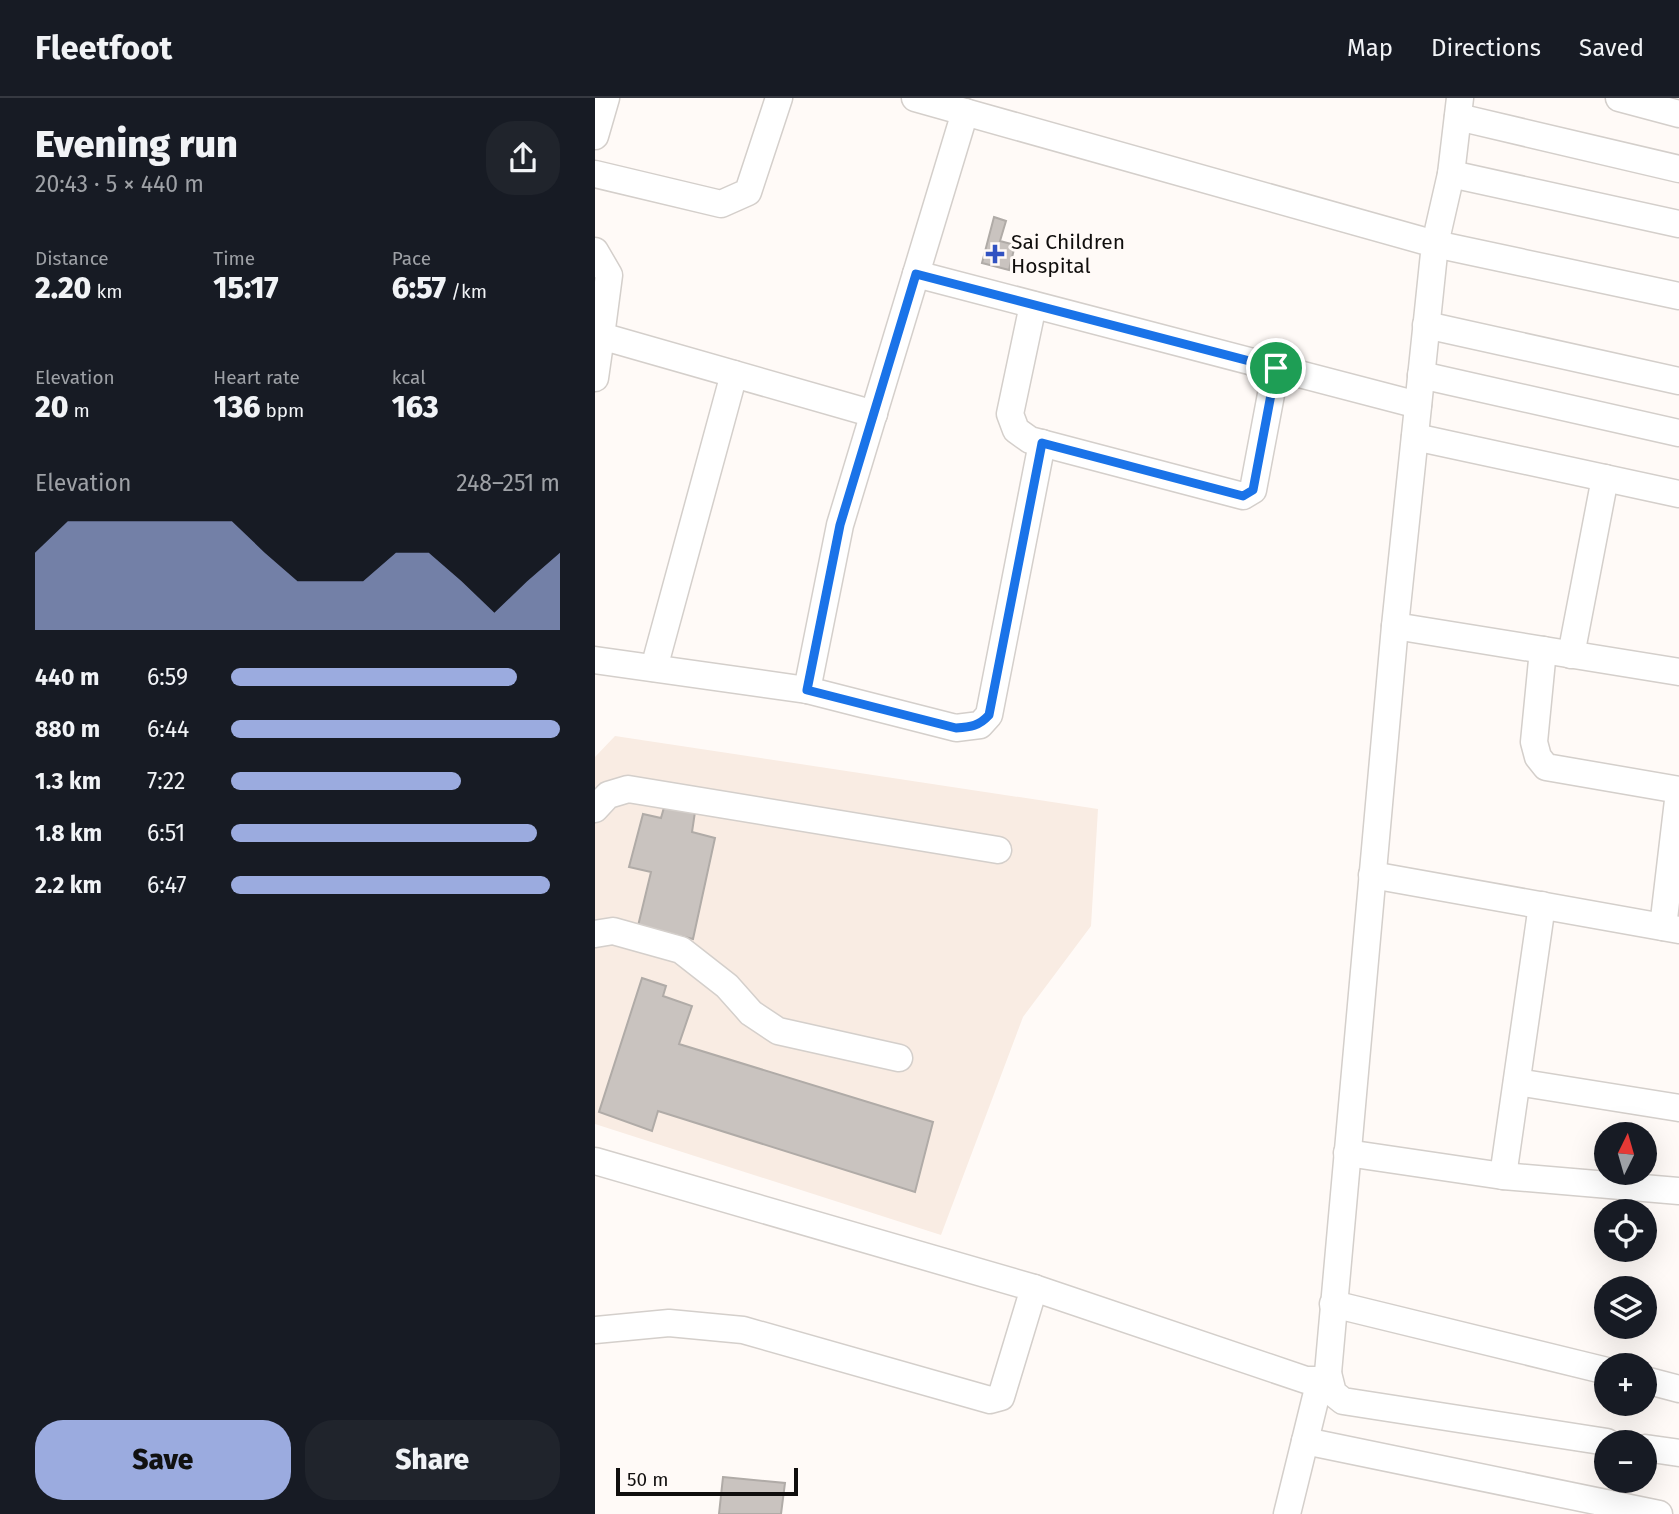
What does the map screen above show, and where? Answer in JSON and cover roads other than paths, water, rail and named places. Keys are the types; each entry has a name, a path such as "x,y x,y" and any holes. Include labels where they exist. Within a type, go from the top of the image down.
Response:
{"street":[{"path":"595,136 606,98"},
{"path":"595,174 720,204 736,199 748,192 779,98"},
{"path":"915,98 1434,244 1679,296"},
{"path":"1619,98 1679,114"},
{"path":"1287,1514 1324,1376 1333,1304 1395,626 1434,244 1451,174 1459,108 1679,169"},
{"path":"807,690 840,525 965,112"},
{"path":"1451,174 1679,224"},
{"path":"595,251 609,275 595,378"},
{"path":"916,274 1418,405"},
{"path":"1033,305 1010,414 1016,430 1030,440 1243,496 1253,490 1276,368"},
{"path":"1426,326 1679,380"},
{"path":"601,336 874,414"},
{"path":"654,668 734,374"},
{"path":"1421,375 1679,433"},
{"path":"1415,437 1679,494"},
{"path":"595,660 807,690 956,728 980,725 989,715 1042,443"},
{"path":"1571,655 1605,478"},
{"path":"1395,626 1679,672"},
{"path":"1372,875 1671,929 1679,791 1546,767 1538,757 1534,742 1543,650"},
{"path":"595,809 608,795 628,789 998,850"},
{"path":"1503,1176 1542,905"},
{"path":"595,934 613,932 681,950 727,986 751,1013 778,1031 899,1058"},
{"path":"1517,1083 1679,1108"},
{"path":"1347,1153 1503,1176 1679,1191"},
{"path":"595,1161 1034,1288 1306,1380 1324,1376"},
{"path":"595,1330 669,1323 743,1330 990,1400 1001,1397 1034,1288"},
{"path":"1333,1304 1594,1368"},
{"path":"1324,1376 1333,1393 1343,1401 1594,1440"},
{"path":"1657,1383 1679,1388"},
{"path":"1305,1441 1659,1514"},
{"path":"1657,1450 1679,1453"}],"place":[{"name":"Sai Children Hospital","path":"995,254"}]}
